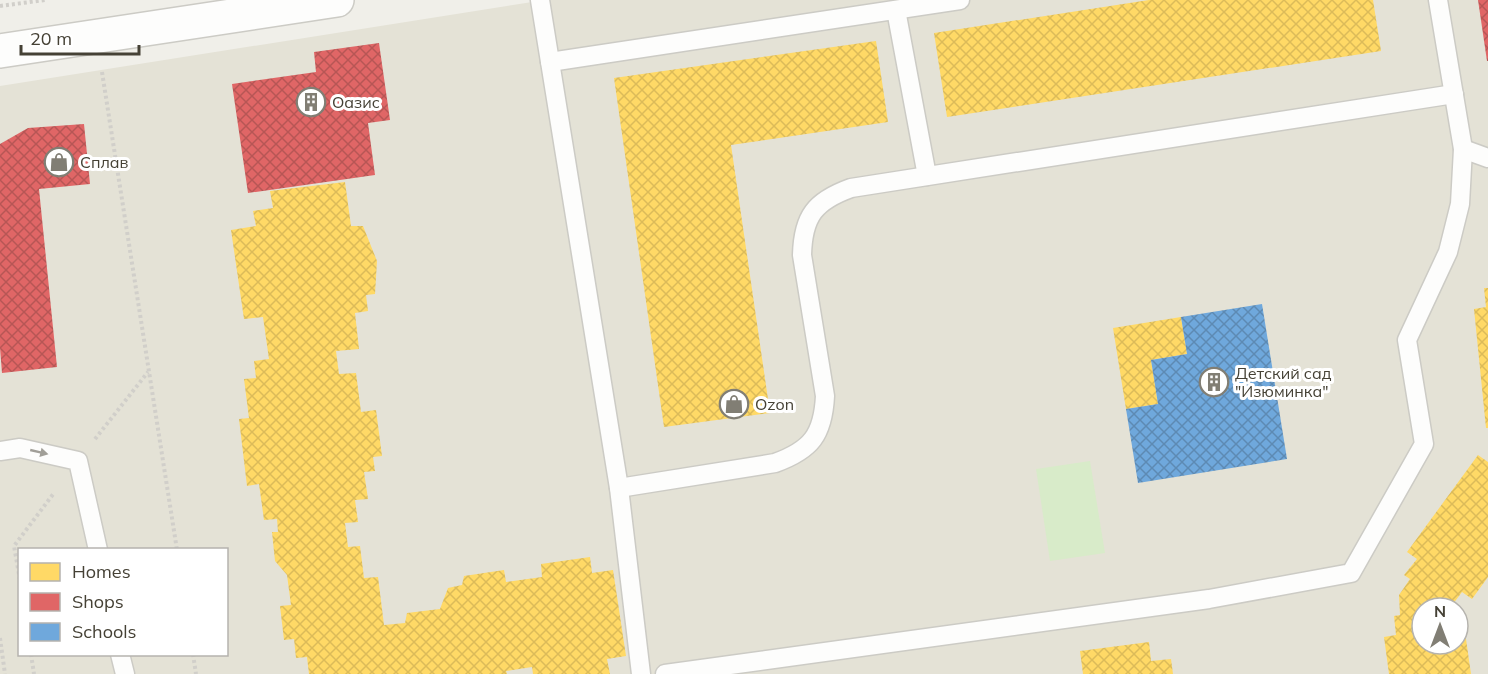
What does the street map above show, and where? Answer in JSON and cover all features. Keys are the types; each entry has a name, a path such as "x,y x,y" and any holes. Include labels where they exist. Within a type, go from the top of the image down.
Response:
{"street":[{"path":"0,51 98,38 337,0"}],"lane":[{"path":"540,0 619,488 641,674"},
{"path":"550,63 960,0"},
{"path":"665,674 1209,599 1351,573 1424,444 1407,340 1448,252 1460,204 1463,149 1437,0"},
{"path":"896,10 927,176"},
{"path":"619,488 775,463 797,455 814,440 824,419 825,396 802,255 803,232 812,211 830,195 851,188 1454,94"},
{"path":"1463,149 1488,158"},
{"path":"0,451 21,448 78,461 98,548"},
{"path":"120,656 124,674"}],"path":[{"path":"0,6 45,0"},
{"path":"98,38 177,548"},
{"path":"0,638 5,674"},
{"path":"31,656 34,674"},
{"path":"193,656 196,674"}],"shaded area":[{"path":"545,0 1488,0 1488,674 0,674 0,86"}],"green space":[{"path":"1090,461 1105,553 1050,561 1036,469"}],"building: Homes":[{"path":"1149,0 1373,0 1381,51 947,117 934,33"},
{"path":"876,41 888,122 731,145 770,413 664,427 614,78"},
{"path":"345,182 351,226 363,226 377,261 375,294 366,295 368,311 355,313 359,349 336,351 339,374 356,373 361,412 376,410 382,456 373,457 375,471 364,472 368,499 355,500 358,522 345,523 348,547 360,546 364,578 378,577 384,625 405,623 407,613 440,609 448,588 462,585 464,576 504,570 506,582 542,577 541,564 590,557 592,573 613,570 626,656 607,659 610,674 533,674 532,667 506,671 507,674 309,674 307,657 296,658 294,639 284,640 280,606 291,605 287,575 275,561 272,532 278,532 277,519 264,520 259,484 247,486 239,419 249,418 244,379 256,378 254,361 269,359 263,317 244,319 231,230 256,226 253,211 273,208 270,191"},
{"path":"1484,288 1488,288 1488,428 1486,428 1474,309 1486,307"},
{"path":"1181,317 1187,354 1151,360 1158,404 1126,409 1113,328"},
{"path":"1478,455 1488,462 1488,577 1472,599 1462,592 1459,596 1410,596 1410,656 1468,656 1471,674 1389,674 1384,637 1396,635 1394,616 1400,615 1399,595 1410,579 1404,575 1417,559 1407,552"},
{"path":"1149,642 1151,661 1171,659 1173,674 1083,674 1080,651"}],"building: Shops":[{"path":"1478,0 1488,0 1488,61 1487,61"},
{"name":"Оазис","path":"379,43 390,120 368,123 375,175 248,193 232,84 316,72 314,52"},
{"path":"84,124 90,184 39,189 57,367 2,373 0,144 28,128"}],"building: Schools":[{"name":"Детский сад \"Изюминка\"","path":"1262,304 1287,459 1138,483 1126,409 1158,404 1151,360 1187,354 1181,317"}],"place":[{"name":"Оазис","path":"311,102"},
{"name":"Сплав","path":"59,162"},
{"name":"Детский сад \"Изюминка\"","path":"1214,382"},
{"name":"Ozon","path":"734,404"}]}
